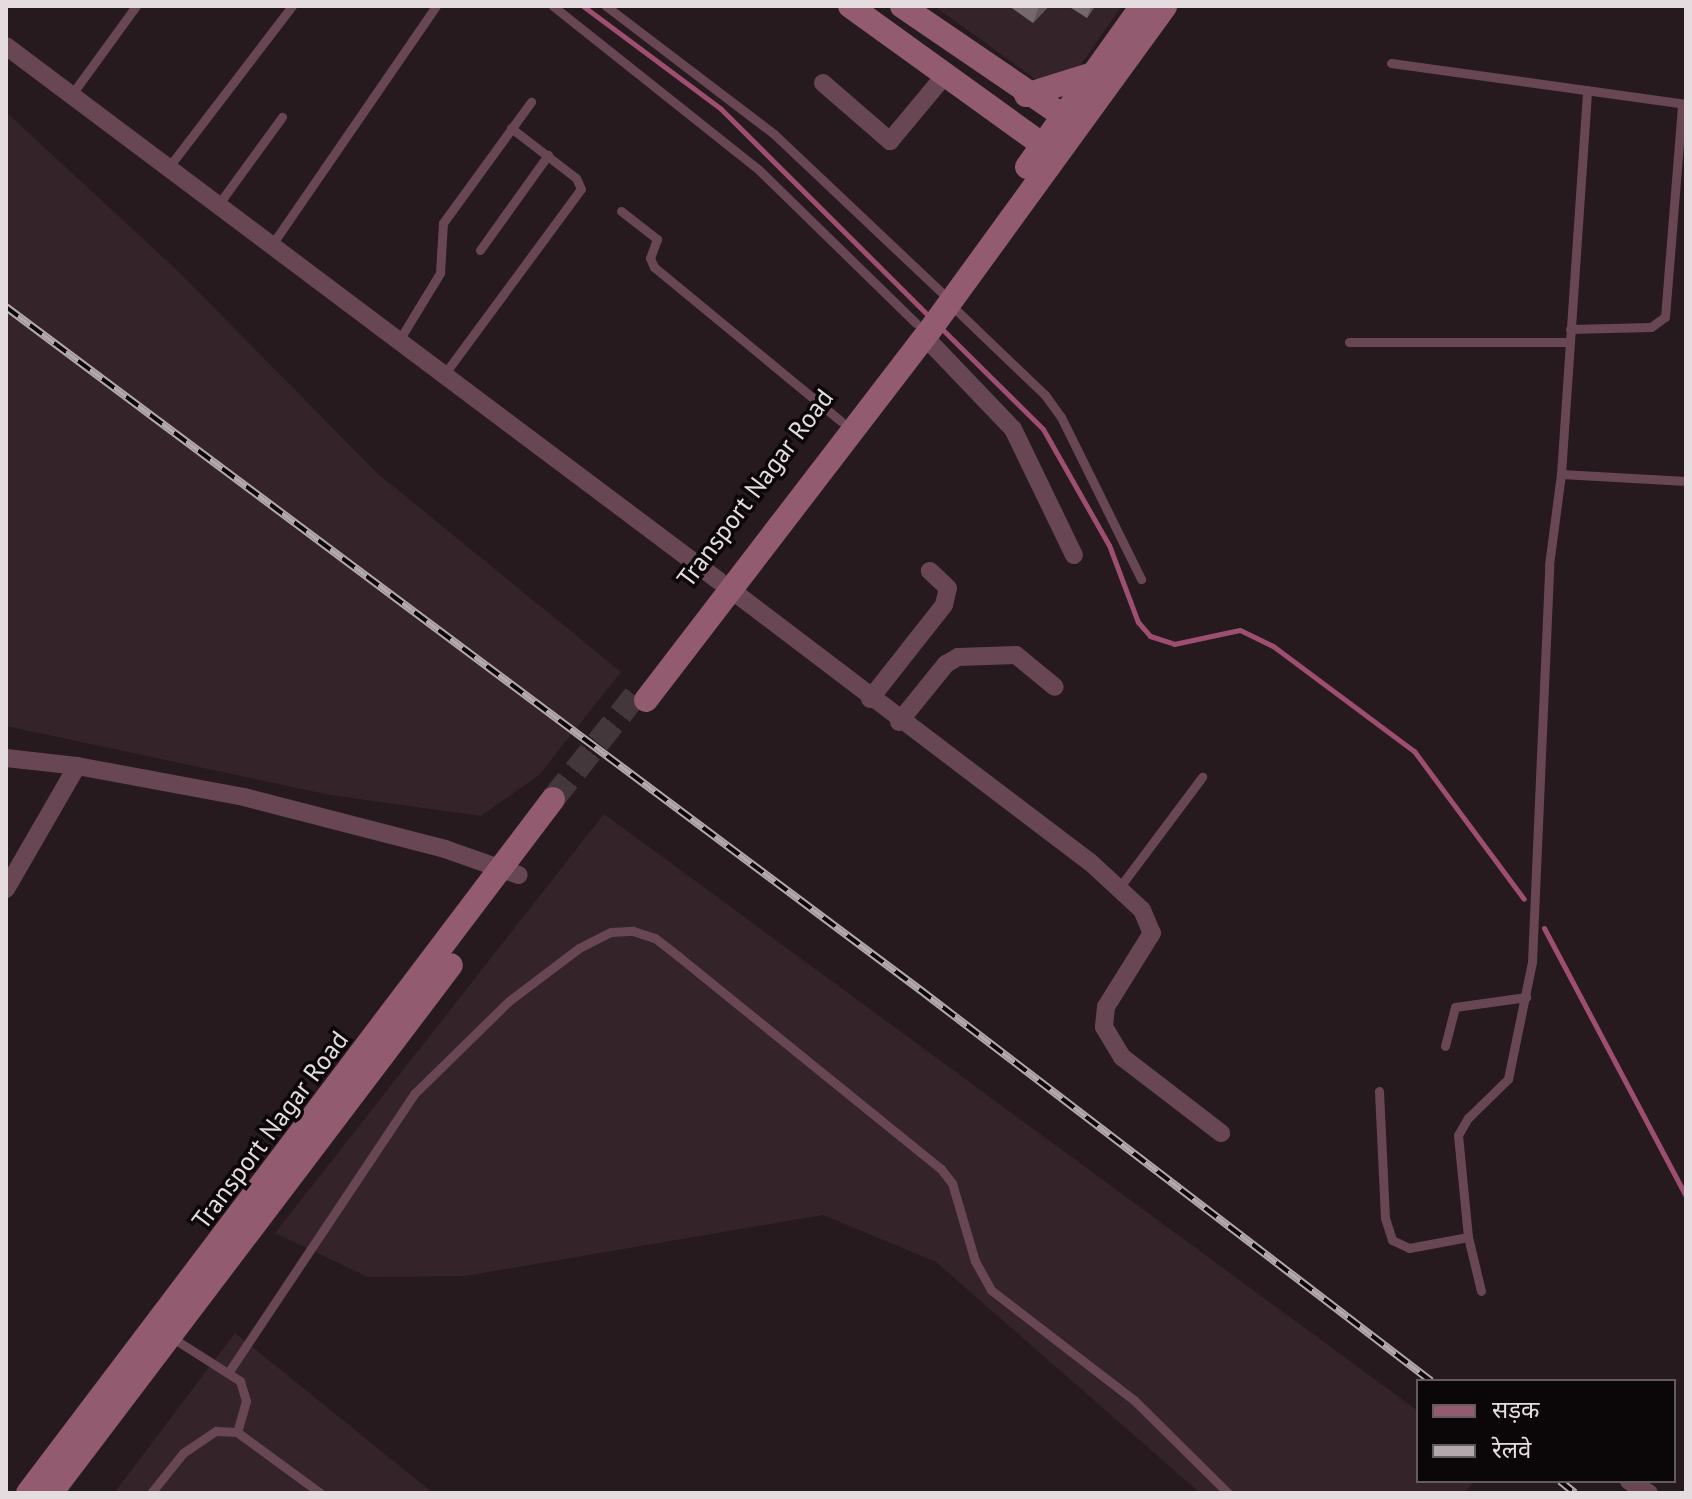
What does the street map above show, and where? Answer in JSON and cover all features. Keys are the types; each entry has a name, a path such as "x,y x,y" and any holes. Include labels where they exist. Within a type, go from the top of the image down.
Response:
{"main road":[{"path":"850,6 1049,150"},
{"path":"902,6 1026,95 1070,121"},
{"path":"1070,121 1090,75 1142,6"},
{"path":"724,585 943,300 1070,121 1165,6"},
{"path":"1026,95 1090,75"},
{"path":"1012,123 1024,171"},
{"path":"943,300 1024,171 1049,150"},
{"name":"Transport Nagar Road","path":"642,696 841,421 922,328"},
{"name":"Transport Nagar Road","path":"51,1493 171,1337 512,872 560,801"},
{"name":"Transport Nagar Road","path":"28,1493 512,872"}],"street":[{"path":"6,46 724,585 1119,888 1150,919 1152,933 1106,1007 1104,1027 1122,1057 1221,1133"},
{"path":"823,83 890,141 945,75"},
{"path":"922,328 1013,429 1074,555"},
{"path":"870,699 944,605 948,588 930,571"},
{"path":"899,722 946,664 958,657 1016,655 1055,687"},
{"path":"6,758 77,766 244,797 512,872"},
{"path":"6,889 77,766"}],"lane":[{"path":"72,94 136,6"},
{"path":"168,168 292,6"},
{"path":"271,246 436,6"},
{"path":"553,6 679,101 759,170 922,328"},
{"path":"606,6 774,134 1045,395 1061,417 1141,579"},
{"path":"1391,63 1684,104 1665,317 1651,327 1570,329"},
{"path":"1481,1291 1468,1237 1458,1135 1468,1118 1508,1079 1532,962 1549,565 1561,474 1587,90"},
{"path":"398,342 440,273 443,223 531,102"},
{"path":"218,205 282,117"},
{"path":"443,376 579,197 576,178 511,128"},
{"path":"480,250 548,155"},
{"path":"621,211 657,239 650,262 654,267 841,421"},
{"path":"1349,342 1569,342"},
{"path":"1561,474 1686,481"},
{"path":"1119,888 1202,777"},
{"path":"230,1370 415,1093 509,1001 579,948 611,932 633,931 655,938 941,1169 957,1195 975,1261 991,1290 1134,1400 1228,1493"},
{"path":"1445,1046 1455,1007 1526,997"},
{"path":"1379,1091 1385,1218 1392,1240 1409,1248 1468,1237"},
{"path":"171,1337 230,1370 246,1401 237,1432"},
{"path":"151,1493 201,1437 237,1432 320,1493"}],"shaded area":[{"path":"934,6 1122,6 1077,70 1038,81"},
{"path":"6,112 180,273 377,473 621,672 539,775 481,816 330,795 6,726"},
{"path":"604,814 1416,1410 1416,1483 1472,1483 1464,1493 1200,1493 936,1262 823,1215 465,1276 368,1277 275,1233"},
{"path":"235,1333 433,1493 114,1493"}],"waterway":[{"path":"583,6 721,109 930,317"},
{"path":"940,327 1043,429 1109,545 1138,622 1150,636 1174,644 1240,630 1273,646 1414,751 1524,899"},
{"path":"1544,928 1686,1196"}],"tunnel":[{"path":"553,799 638,692"}],"railway":[{"path":"6,307 919,989 1428,1379"},
{"path":"1562,1483 1575,1493"}]}
